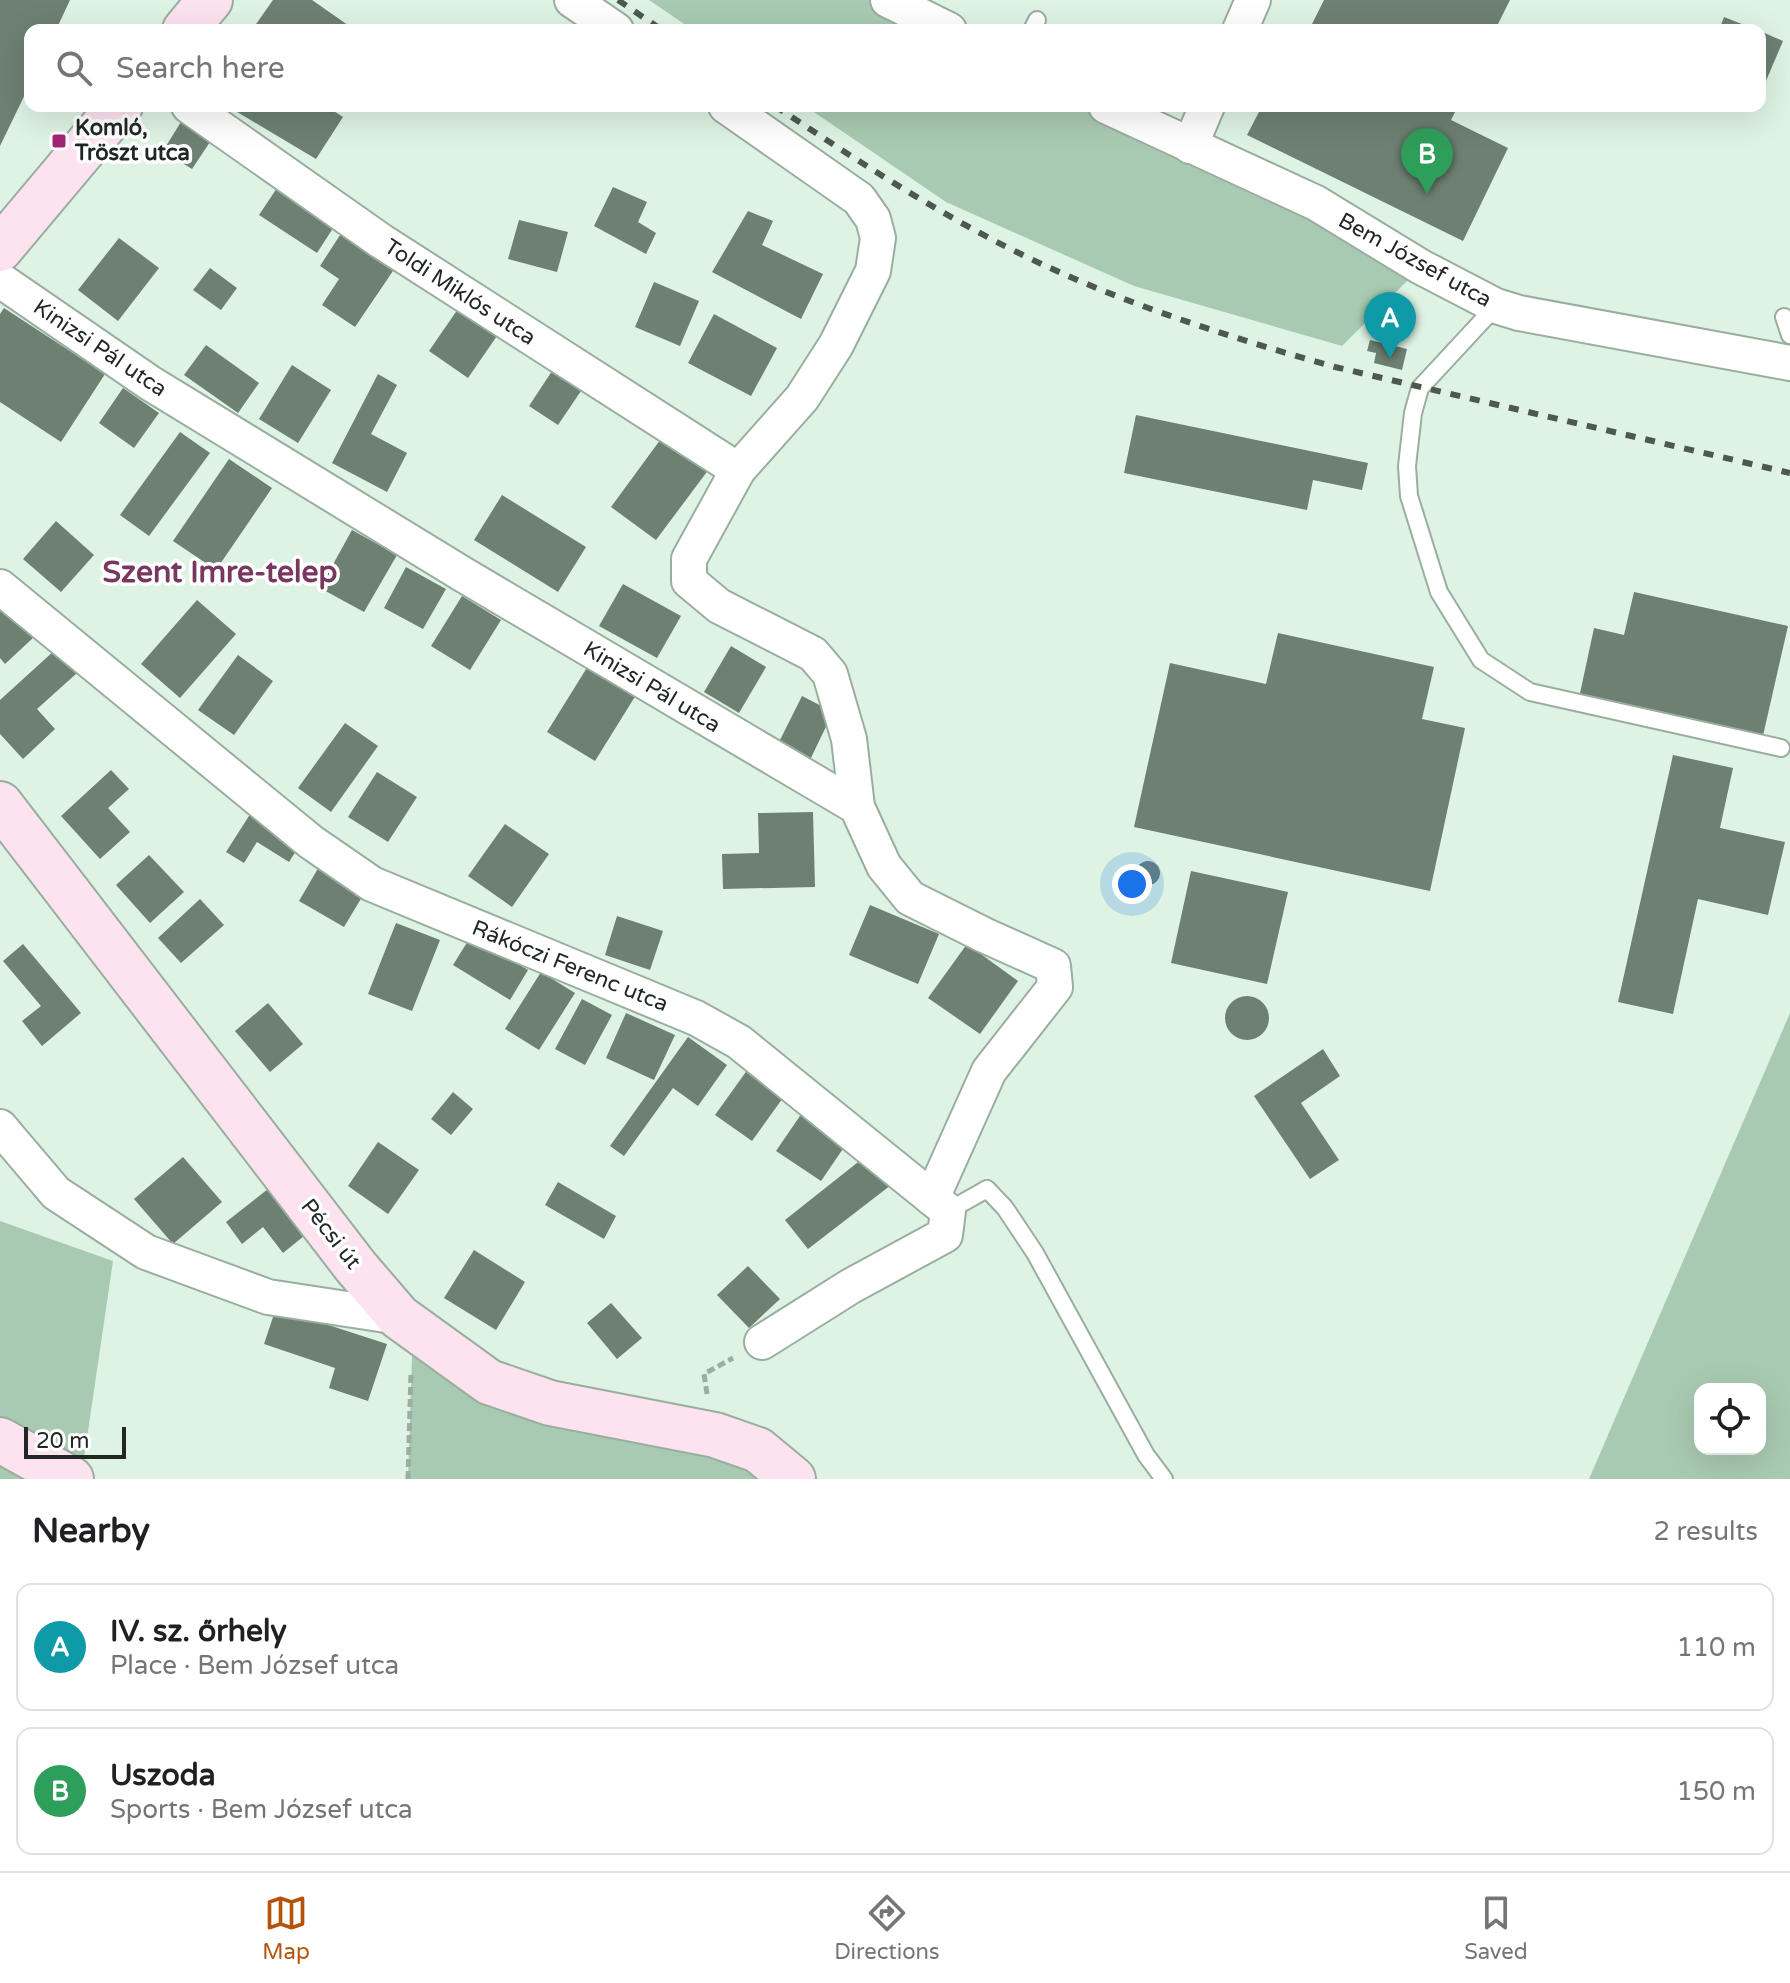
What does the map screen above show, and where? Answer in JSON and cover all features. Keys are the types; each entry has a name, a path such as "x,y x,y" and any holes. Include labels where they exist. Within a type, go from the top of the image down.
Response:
{"main road":[{"path":"190,24 210,0"},
{"path":"0,249 115,112"},
{"name":"Pécsi út","path":"0,804 356,1267 406,1322 489,1382 550,1403 715,1435 758,1450 793,1479"},
{"path":"0,1440 71,1479"}],"street":[{"path":"572,0 607,24"},
{"path":"888,0 937,24"},
{"path":"1243,24 1253,0"},
{"name":"Toldi Miklós utca","path":"198,112 381,241 738,470"},
{"path":"735,112 859,199 873,219 878,238 873,271 836,345 802,398 738,470 689,559 689,581 719,606 813,654 830,674 849,739 857,807 884,866 910,898 1053,966 1055,987 989,1071 940,1205 945,1235 851,1286 762,1342"},
{"name":"Bem József utca","path":"1119,112 1316,203 1421,267 1496,306 1519,313 1790,363"},
{"path":"1190,146 1204,112"},
{"name":"Kinizsi Pál utca","path":"0,280 163,391 464,575 857,807"},
{"name":"Rákóczi Ferenc utca","path":"0,587 311,842 372,884 696,1018 739,1042 940,1205"},
{"path":"0,1127 56,1193 146,1252 268,1297 406,1322"}],"lane":[{"path":"1496,306 1420,388 1413,413 1407,466 1409,496 1439,592 1481,660 1530,692 1781,748"},
{"path":"1784,317 1790,335"},
{"path":"940,1205 987,1189 1005,1208 1035,1253 1146,1455 1164,1479"}],"path":[{"path":"406,1322 408,1479"},
{"path":"715,1435 704,1374 762,1342"}],"green space":[{"path":"649,0 888,0 937,24 684,24"},
{"path":"814,112 1118,112 1421,267 1342,346 1134,286 946,202"},
{"path":"1790,1013 1790,1479 1589,1479"},
{"path":"0,1221 113,1261 81,1479 0,1479"},
{"path":"413,1327 463,1365 793,1479 408,1479"}],"building":[{"path":"0,0 70,0 59,24 24,24 24,96 0,146"},
{"path":"273,0 312,0 346,24 256,24"},
{"path":"1324,0 1510,0 1498,24 1312,24"},
{"path":"1724,17 1742,24 1721,24"},
{"path":"1766,34 1783,41 1766,81"},
{"path":"237,112 335,112 343,117 316,159"},
{"path":"1259,112 1455,112 1451,120 1508,148 1463,241 1247,135"},
{"path":"184,117 214,136 192,169 163,151"},
{"path":"279,185 337,222 317,253 259,215"},
{"path":"613,187 647,202 638,222 656,233 646,254 594,226"},
{"path":"748,211 773,221 762,245 823,274 801,319 712,272"},
{"path":"519,220 568,232 557,272 508,259"},
{"path":"342,232 395,268 355,327 322,305 339,279 320,266"},
{"path":"119,238 159,268 118,321 78,290"},
{"path":"210,268 237,288 221,310 193,290"},
{"path":"654,282 699,301 680,346 635,327"},
{"path":"460,306 499,333 468,378 429,351"},
{"path":"4,308 105,374 61,442 0,402 0,314"},
{"path":"714,314 777,348 751,396 688,363"},
{"path":"1370,340 1407,349 1402,370 1374,363 1376,353 1367,351"},
{"path":"206,345 259,383 238,413 184,375"},
{"path":"292,365 331,390 298,443 259,419"},
{"path":"556,365 585,385 558,425 529,406"},
{"path":"378,374 397,385 371,434 407,453 387,492 332,463"},
{"path":"123,388 159,413 134,448 99,423"},
{"path":"1136,415 1368,463 1362,490 1313,480 1307,510 1124,473"},
{"path":"180,432 210,453 149,536 120,515"},
{"path":"666,432 712,465 656,540 611,507"},
{"path":"229,459 272,488 216,570 173,541"},
{"path":"502,495 586,547 558,592 474,540"},
{"path":"56,521 94,555 61,592 23,559"},
{"path":"352,530 397,555 364,612 320,588"},
{"path":"406,567 446,589 423,629 384,608"},
{"path":"623,584 681,616 657,658 599,626"},
{"path":"1634,592 1788,626 1762,740 1579,698 1594,628 1624,635"},
{"path":"462,596 501,620 470,670 431,646"},
{"path":"0,600 34,637 5,664 0,658"},
{"path":"197,600 236,634 180,698 141,664"},
{"path":"1278,633 1434,667 1422,719 1465,728 1430,891 1134,827 1170,663 1266,684"},
{"path":"731,646 766,667 739,713 704,692"},
{"path":"55,650 77,673 37,709 55,729 23,759 0,734 0,700"},
{"path":"238,655 273,681 234,735 198,710"},
{"path":"588,666 636,695 595,761 547,732"},
{"path":"802,696 833,712 810,760 778,744"},
{"path":"345,723 378,746 331,812 298,788"},
{"path":"1673,755 1733,768 1720,828 1785,842 1768,915 1698,899 1673,1014 1618,1002"},
{"path":"111,770 129,789 108,808 130,832 100,859 61,816"},
{"path":"377,772 417,797 388,842 348,817"},
{"path":"254,808 303,840 289,862 257,842 244,863 226,852"},
{"path":"813,812 815,887 723,889 722,854 759,853 758,813"},
{"path":"505,824 549,854 512,907 468,876"},
{"path":"149,855 184,892 150,923 116,885"},
{"path":"1148,861 1157,864 1160,873 1157,882 1148,885 1139,882 1136,873 1139,864"},
{"path":"320,865 365,892 344,927 299,901"},
{"path":"1191,871 1288,892 1267,984 1171,963"},
{"path":"200,899 224,925 181,963 158,938"},
{"path":"870,905 939,934 918,984 849,955"},
{"path":"617,916 663,931 650,970 605,955"},
{"path":"396,923 440,940 412,1011 368,994"},
{"path":"471,936 528,970 510,1000 453,965"},
{"path":"23,944 81,1013 42,1046 22,1021 41,1006 3,961"},
{"path":"967,944 1018,981 980,1034 928,998"},
{"path":"541,972 575,993 539,1050 505,1029"},
{"path":"1247,996 1262,1003 1269,1018 1262,1033 1247,1040 1232,1033 1225,1018 1232,1003"},
{"path":"582,999 612,1015 585,1065 555,1049"},
{"path":"268,1003 303,1044 270,1072 235,1031"},
{"path":"626,1013 675,1035 654,1080 606,1058"},
{"path":"688,1037 727,1065 698,1106 673,1088 624,1156 610,1146"},
{"path":"1323,1049 1340,1076 1301,1103 1339,1160 1310,1179 1254,1096"},
{"path":"748,1069 785,1095 752,1141 715,1115"},
{"path":"453,1092 473,1109 451,1135 431,1119"},
{"path":"804,1110 849,1140 821,1181 776,1151"},
{"path":"378,1142 419,1170 388,1214 348,1186"},
{"path":"867,1155 891,1185 808,1249 785,1220"},
{"path":"183,1157 222,1202 173,1244 134,1199"},
{"path":"558,1182 616,1216 604,1239 545,1205"},
{"path":"268,1189 304,1236 283,1253 263,1227 242,1244 226,1222"},
{"path":"474,1250 525,1282 496,1330 444,1298"},
{"path":"748,1266 780,1299 749,1328 717,1295"},
{"path":"611,1303 642,1338 617,1359 587,1323"},
{"path":"276,1308 387,1344 368,1401 329,1388 335,1368 264,1344"}],"railway":[{"path":"618,0 653,24"},
{"path":"784,112 965,225 1067,276 1142,306 1335,367 1790,473"}],"place":[{"name":"Komló, Tröszt utca","path":"59,141"},
{"name":"Uszoda","path":"1427,194"},
{"name":"IV. sz. őrhely","path":"1390,358"}],"district":[{"name":"Szent Imre-telep","path":"220,572"}]}
